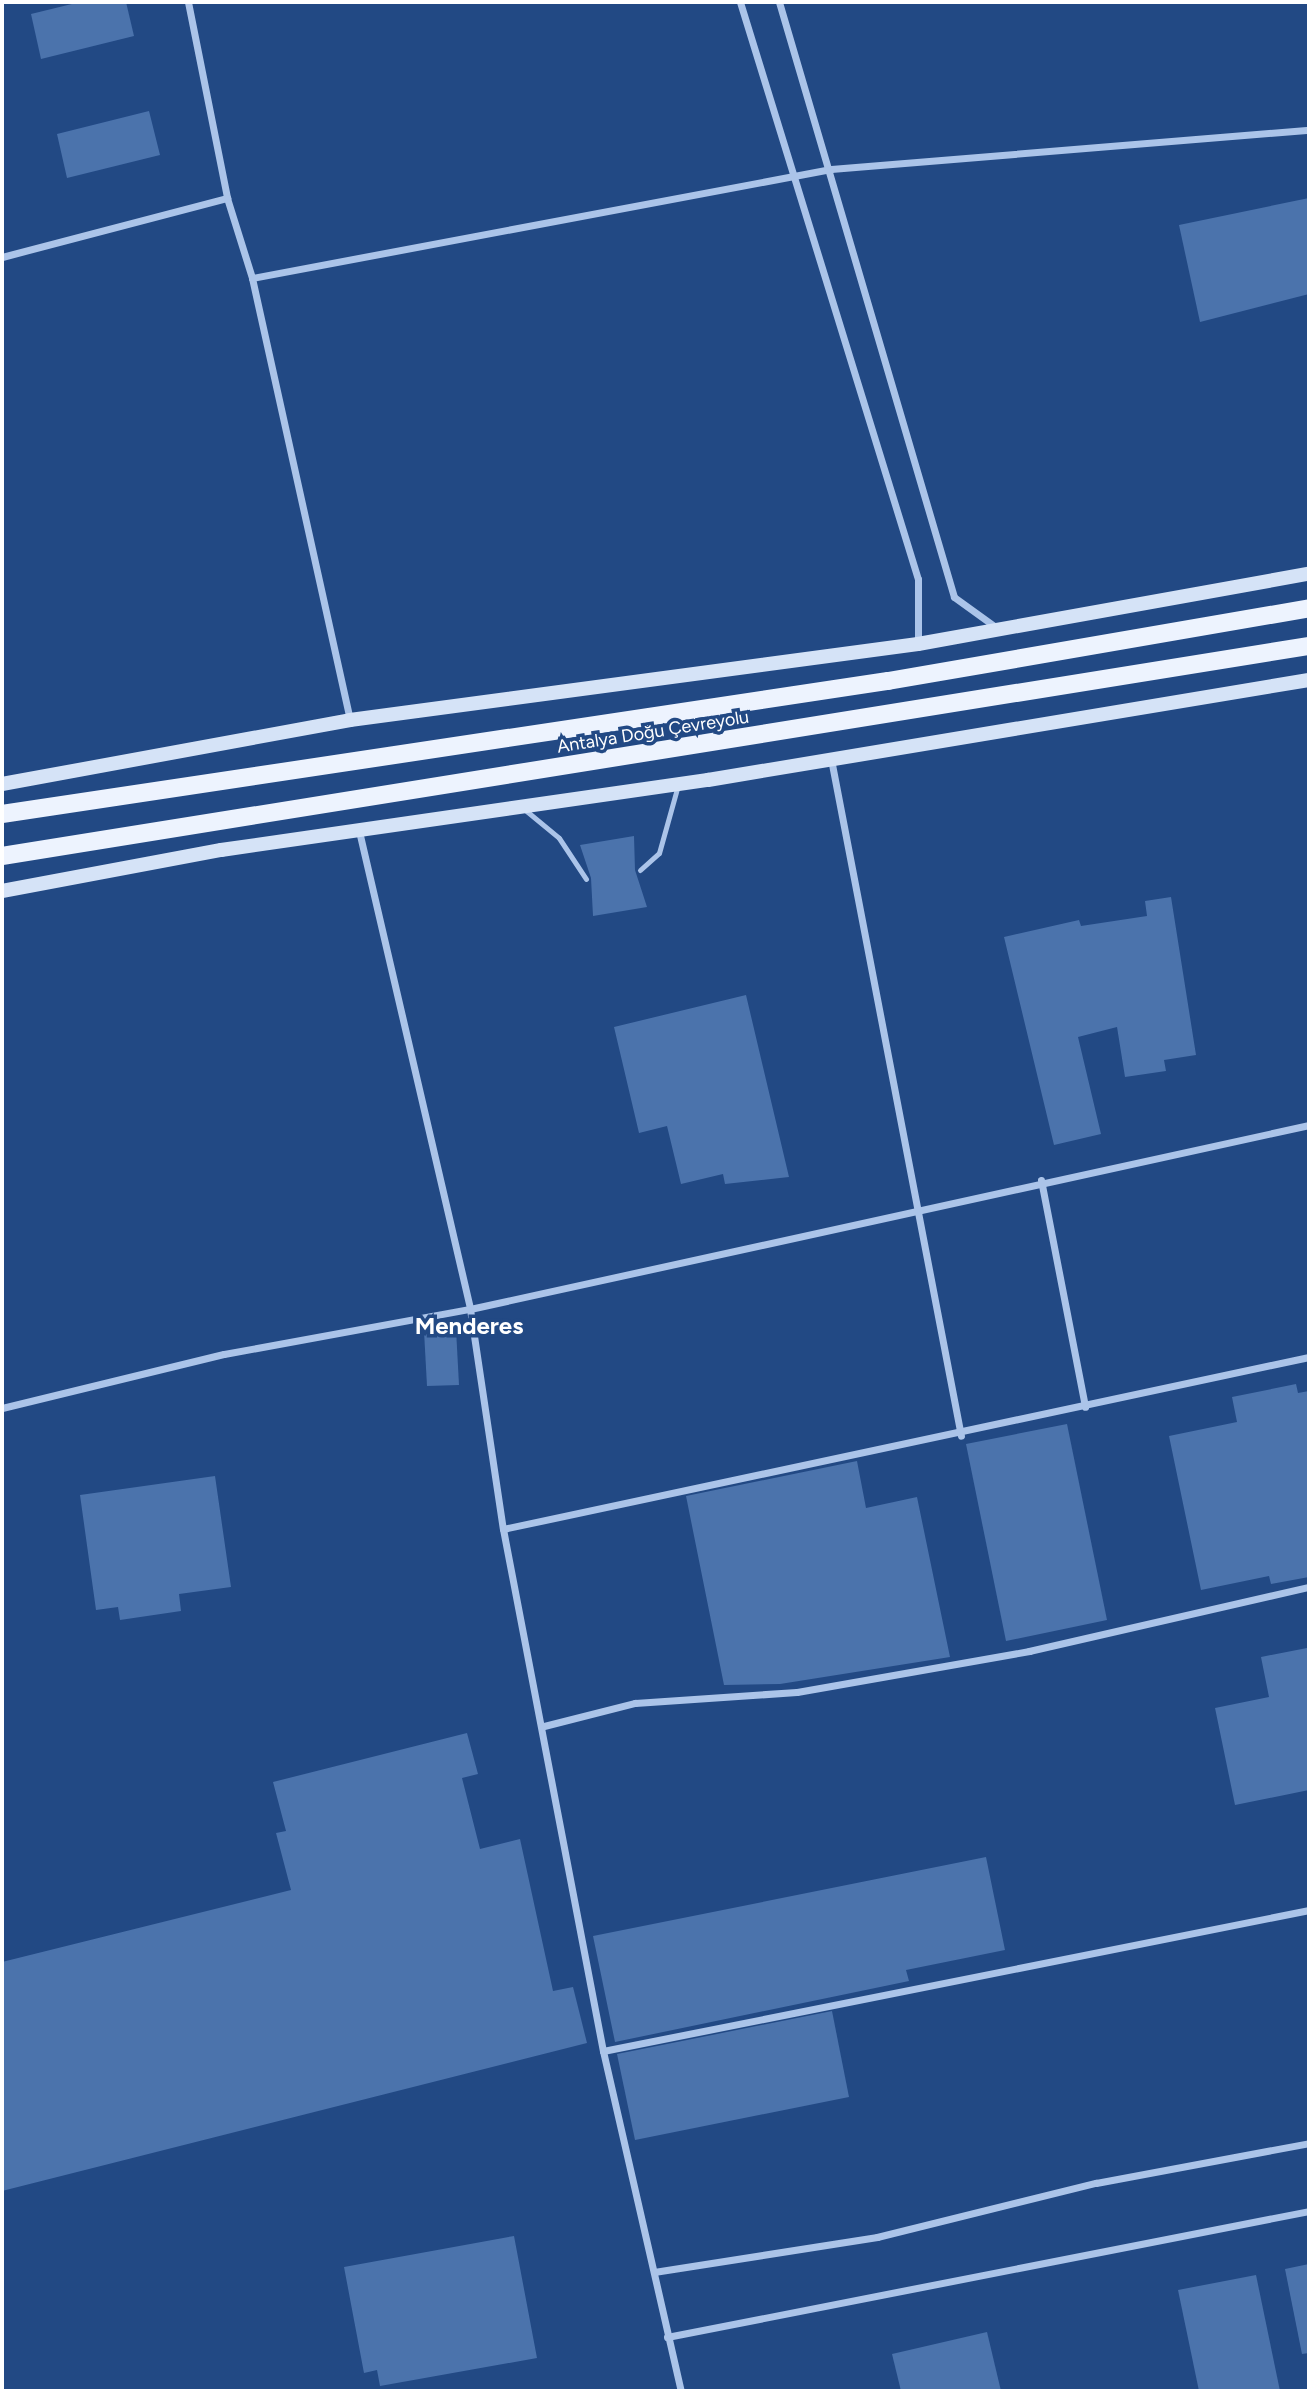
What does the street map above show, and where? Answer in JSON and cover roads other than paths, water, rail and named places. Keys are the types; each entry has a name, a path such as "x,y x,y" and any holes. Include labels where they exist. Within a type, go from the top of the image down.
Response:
{"main road":[{"name":"Antalya Doğu Çevreyolu","path":"2,814 888,681 1309,608"},
{"name":"Antalya Doğu Çevreyolu","path":"2,856 1309,646"}],"street":[{"path":"188,2 227,198 252,278 350,720"},
{"path":"740,2 918,579 918,644"},
{"path":"779,2 831,169 954,597 1000,630"},
{"path":"252,278 831,169 1309,130"},
{"path":"2,257 227,198"},
{"path":"2,784 350,720 918,644 1309,574"},
{"path":"2,891 359,830 678,784 1309,680"},
{"path":"831,758 920,1207 961,1436"},
{"path":"359,830 470,1309 503,1529 544,1726 603,2051 681,2391"},
{"path":"2,1408 224,1354 470,1309 920,1207 1309,1125"},
{"path":"1041,1181 1085,1407"},
{"path":"503,1529 961,1436 1309,1356"},
{"path":"544,1726 635,1703 797,1692 1029,1651 1309,1587"},
{"path":"603,2051 1309,1910"},
{"path":"654,2272 877,2237 1096,2183 1309,2143"},
{"path":"667,2337 1309,2211"}],"lane":[{"path":"640,870 659,853 678,784"},
{"path":"522,807 559,838 586,879"}],"district":[{"name":"Menderes","path":"469,1326"}]}
